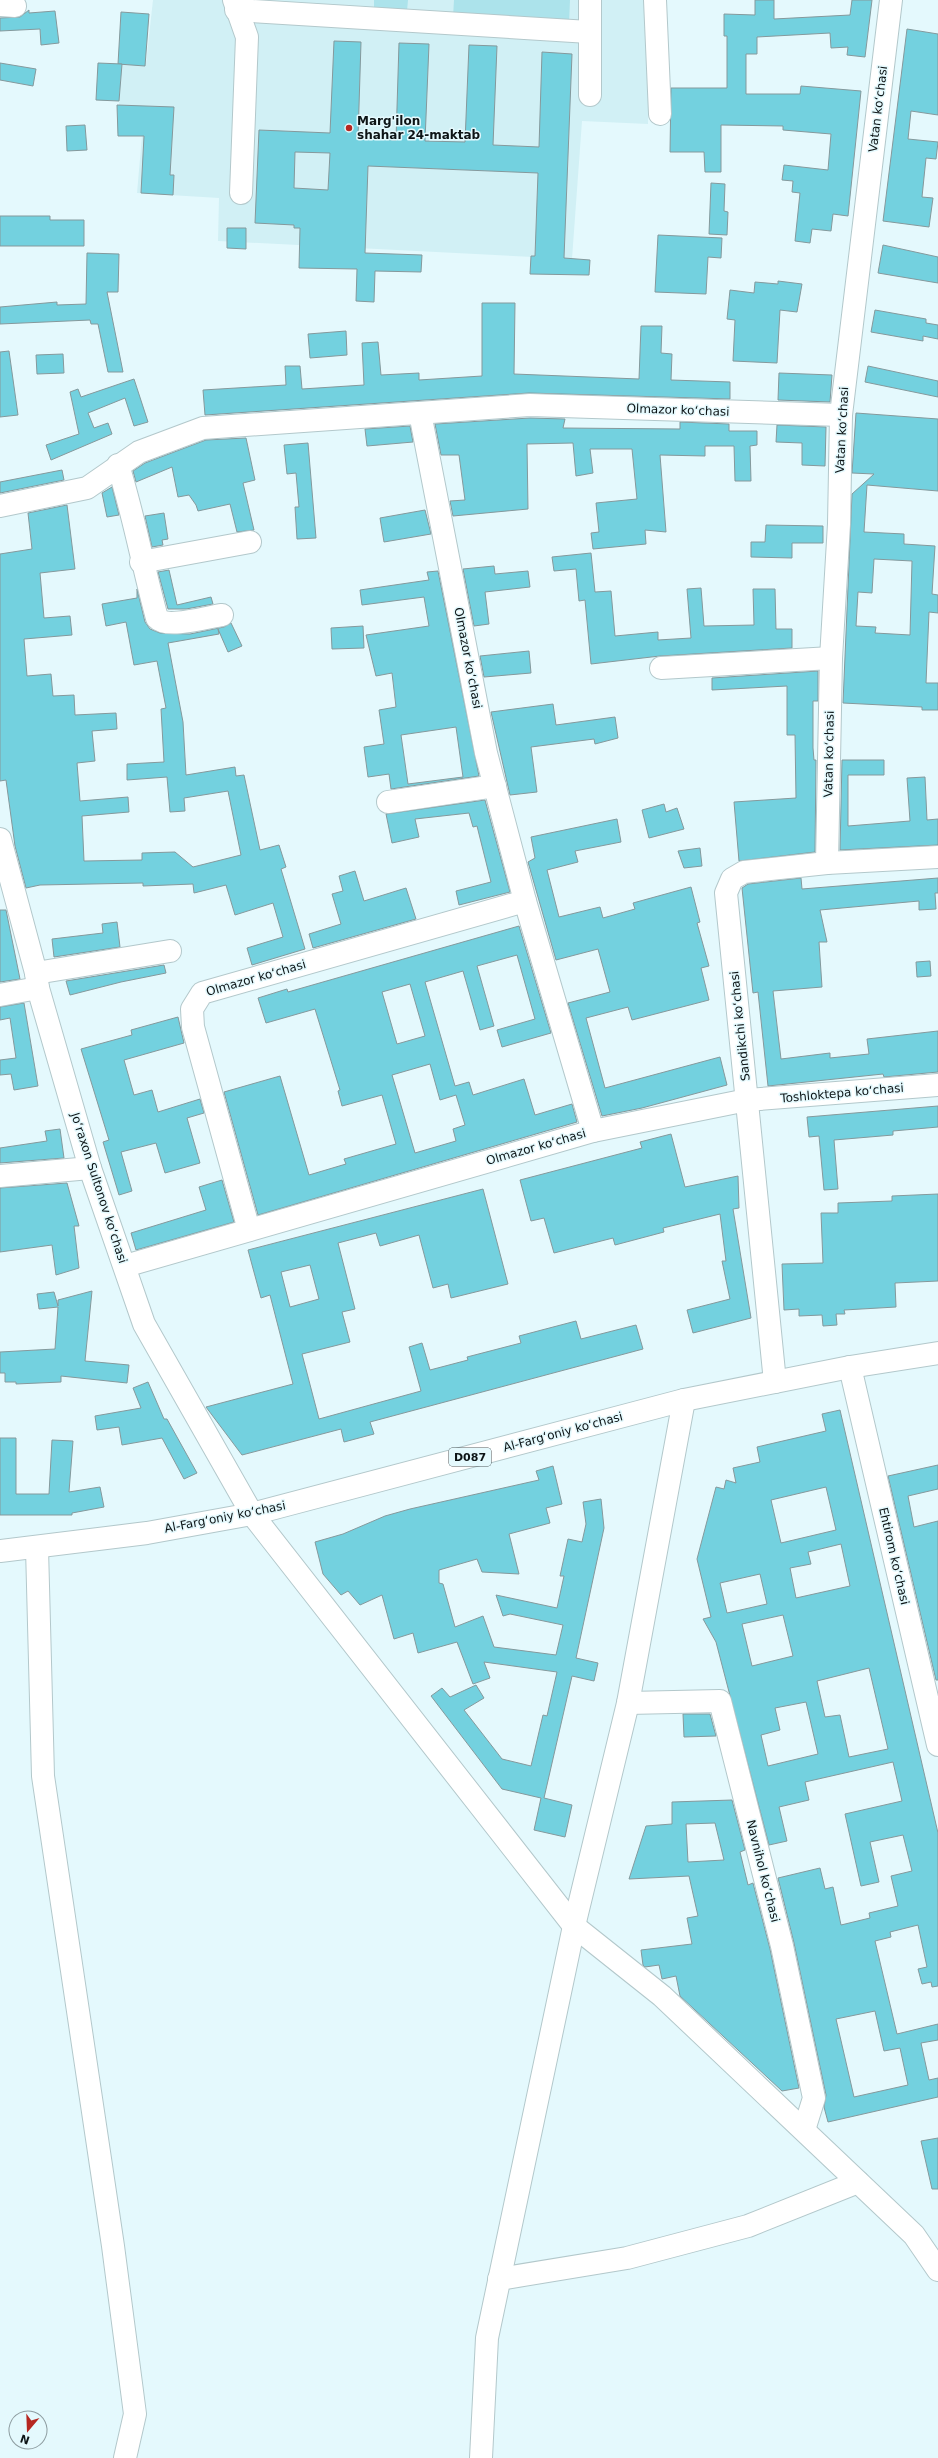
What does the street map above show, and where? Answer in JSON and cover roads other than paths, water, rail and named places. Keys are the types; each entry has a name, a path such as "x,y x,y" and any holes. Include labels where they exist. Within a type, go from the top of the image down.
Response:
{"street":[{"path":"590,0 590,95"},
{"path":"654,0 660,114"},
{"name":"Vatan koʻchasi","path":"827,864 831,658 838,524 841,415 891,0"},
{"path":"241,194 247,37 235,5 589,32"},
{"name":"Olmazor koʻchasi","path":"0,506 86,488 139,452 203,428 530,406 841,415"},
{"name":"Olmazor koʻchasi","path":"420,413 486,753 525,901 593,1131"},
{"path":"118,465 129,500 141,562 160,621 174,623 222,615"},
{"path":"141,562 250,542"},
{"path":"661,668 831,658"},
{"path":"388,802 495,786"},
{"name":"Joʻraxon Sultonov koʻchasi","path":"0,839 37,980 90,1168 144,1324 252,1514 574,1926 662,1996 804,2130 914,2235 938,2270"},
{"name":"Sandikchi koʻchasi","path":"775,1382 726,893 732,879 744,872 827,864 938,857"},
{"name":"Olmazor koʻchasi","path":"249,1230 193,1027 192,1008 202,993 525,901"},
{"path":"0,995 37,980 170,951"},
{"name":"Toshloktepa koʻchasi","path":"747,1100 938,1085"},
{"name":"Olmazor koʻchasi","path":"125,1266 593,1131 747,1100"},
{"path":"0,1176 90,1168"},
{"name":"Al-Fargʻoniy koʻchasi","path":"0,1551 37,1548 147,1533 252,1514 684,1400 850,1367 938,1354"},
{"name":"Ehtirom koʻchasi","path":"850,1367 938,1745"},
{"path":"481,2458 487,2338 574,1926 628,1703 684,1400"},
{"path":"37,1548 43,1776 112,2238 135,2414 125,2458"},
{"name":"Navnihol koʻchasi","path":"628,1703 720,1702 782,1946 814,2098 804,2130"},
{"path":"500,2279 627,2258 748,2226 858,2182"}],"place":[{"name":"Marg'ilon shahar 24-maktab","path":"349,128"}]}
